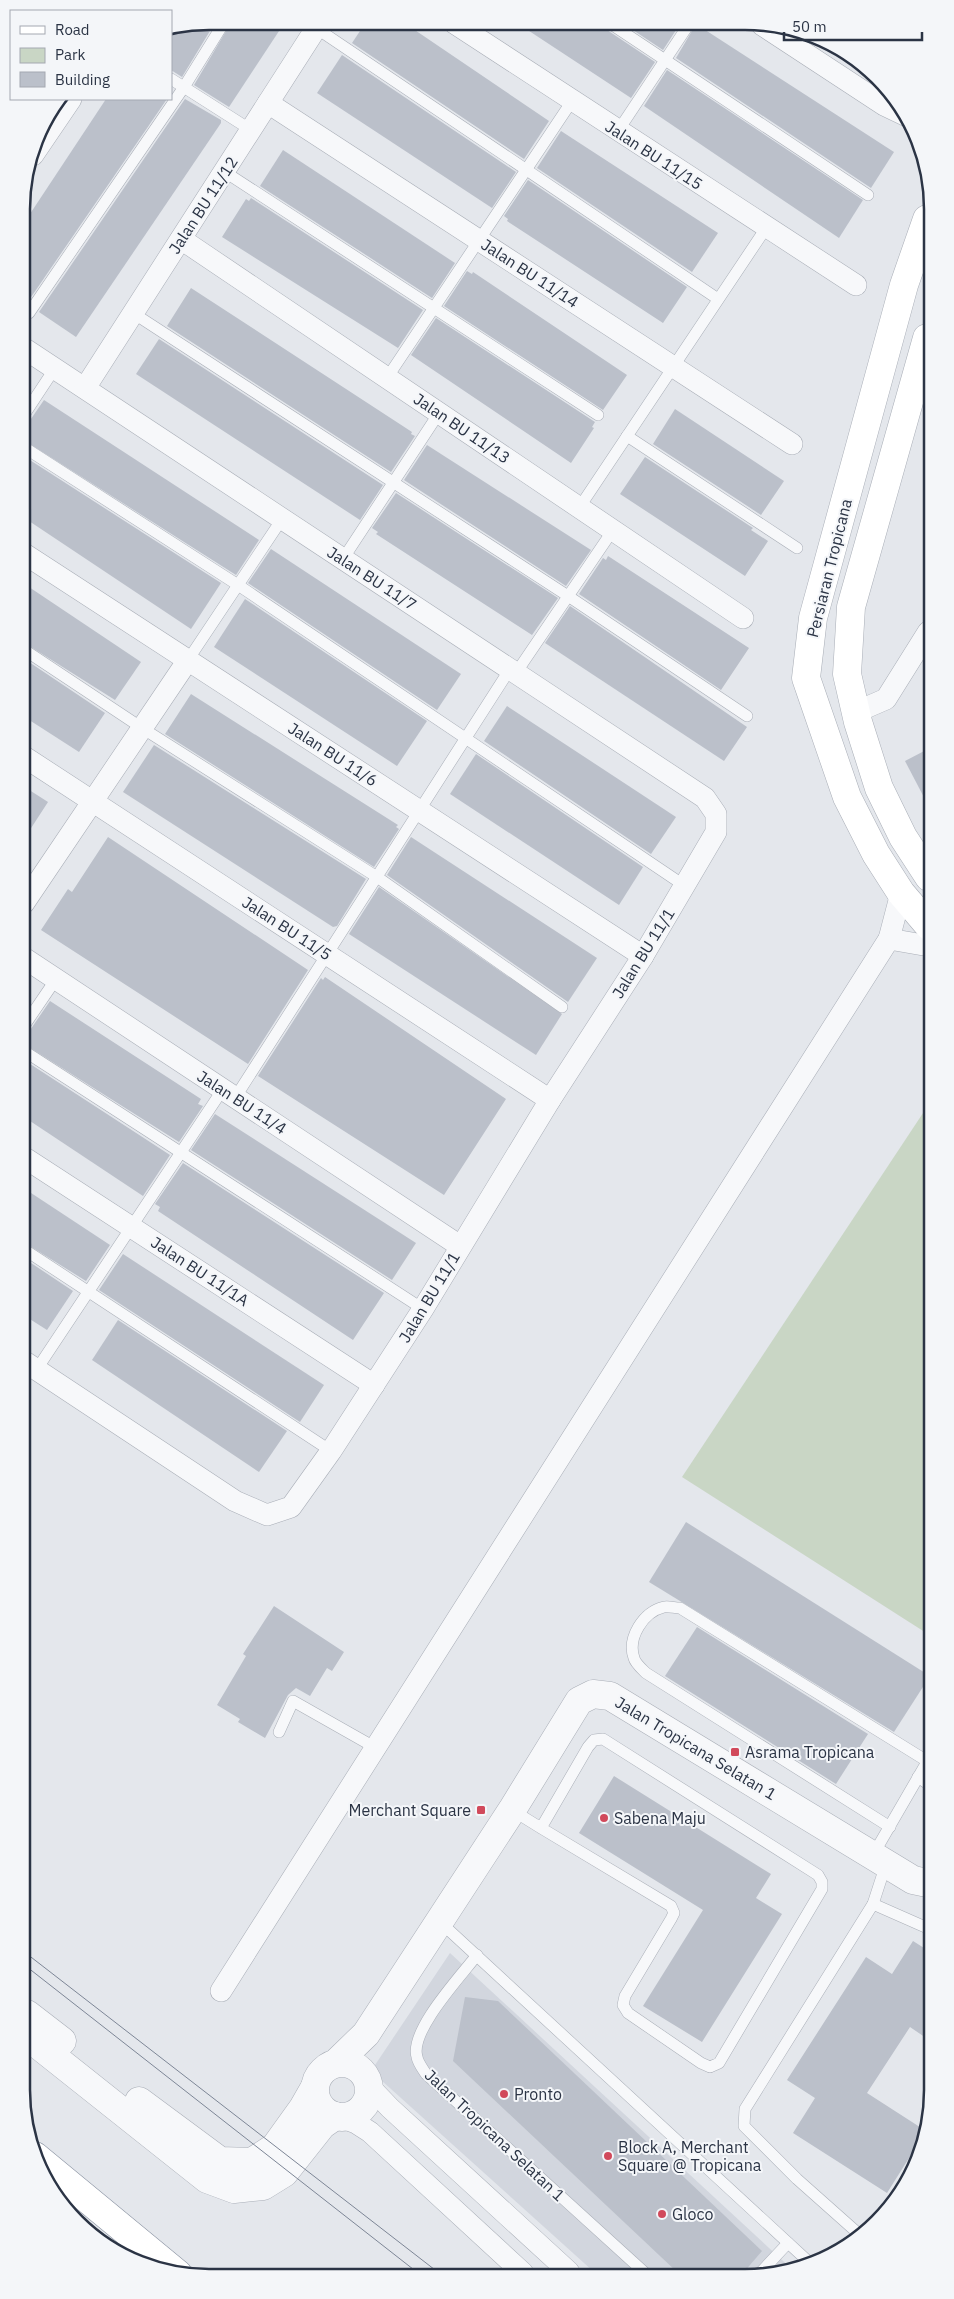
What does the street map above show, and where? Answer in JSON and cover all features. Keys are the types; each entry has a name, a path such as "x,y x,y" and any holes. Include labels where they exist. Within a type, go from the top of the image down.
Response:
{"main road":[{"name":"Persiaran Tropicana","path":"924,228 904,285 813,618 806,678 825,738 847,797 876,854 901,893 924,920"},
{"name":"Persiaran Tropicana","path":"924,349 851,607 848,674 857,717 879,788 903,837 924,869"},
{"path":"806,678 825,688 836,685 848,674"},
{"path":"825,738 832,727 840,720 857,717"},
{"path":"47,2166 165,2264"}],"street":[{"name":"Jalan BU 11/12","path":"86,388 315,30"},
{"name":"Jalan BU 11/15","path":"465,30 856,285"},
{"path":"773,32 884,106 896,112"},
{"path":"47,134 70,100"},
{"name":"Jalan BU 11/14","path":"268,103 792,444"},
{"name":"Jalan BU 11/13","path":"181,239 743,618"},
{"name":"Jalan BU 11/7","path":"30,351 705,798 716,814"},
{"name":"Jalan BU 11/6","path":"30,557 643,956"},
{"path":"857,717 886,699 924,638"},
{"path":"30,894 188,660"},
{"name":"Jalan BU 11/5","path":"30,760 550,1100"},
{"name":"Jalan BU 11/1","path":"31,1366 235,1501 267,1515 292,1507 332,1451 374,1386 550,1100 643,956 716,832 716,814"},
{"path":"222,1992 889,939 901,893"},
{"path":"889,939 924,945"},
{"name":"Jalan BU 11/4","path":"30,962 460,1246"},
{"name":"Jalan BU 11/1A","path":"30,1161 374,1386"},
{"name":"Jalan Tropicana Selatan 1","path":"366,2034 512,1810 579,1701 593,1694 610,1696 879,1860 914,1880 924,1882"},
{"path":"30,2016 166,2123 220,2161 252,2162 275,2147 303,2108 321,2072 336,2063 366,2034"},
{"path":"30,2038 207,2180 234,2189 263,2186 284,2173 322,2125 338,2116 349,2116 363,2107 367,2101 362,2053 366,2034"},
{"path":"336,2063 352,2065 390,2108 566,2269"},
{"path":"315,2087 320,2105 326,2112 356,2123 370,2132 519,2269"}],"lane":[{"path":"30,311 184,87 219,30"},
{"path":"325,30 526,170 718,299"},
{"path":"621,30 868,195"},
{"path":"618,131 685,30"},
{"path":"172,80 251,130"},
{"path":"387,378 572,101"},
{"path":"225,172 598,415"},
{"path":"579,508 766,228"},
{"path":"133,313 392,484 568,596 747,716"},
{"path":"30,406 55,368"},
{"path":"343,559 439,412"},
{"path":"627,436 797,548"},
{"path":"30,451 238,585 685,886"},
{"path":"188,660 282,519"},
{"path":"31,1366 88,1293 181,1152 229,1093 328,955 418,810 465,739 613,530"},
{"path":"30,654 142,728 377,877 562,1007"},
{"path":"30,1017 56,979"},
{"path":"30,1055 423,1309"},
{"path":"30,1253 332,1451"},
{"path":"890,1827 646,1674 634,1659 632,1642 638,1626 650,1614 664,1607 680,1608 924,1755"},
{"path":"279,1732 293,1701 376,1748"},
{"path":"512,1810 541,1828 671,1906 674,1913 625,1996 623,2004 628,2013 701,2063 710,2067 718,2063 822,1889 822,1882 818,1875 604,1739 594,1740 588,1747 541,1828"},
{"path":"855,2231 797,2179 744,2126 743,2116 745,2109 873,1904 879,1860 890,1827 924,1767"},
{"path":"918,1777 924,1781"},
{"path":"873,1904 924,1926"},
{"path":"439,1920 805,2259"},
{"name":"Jalan Tropicana Selatan 1","path":"477,1955 425,2024 418,2040 416,2056 426,2074 641,2269"},
{"path":"766,2267 788,2244"}],"shaded area":[{"path":"450,1953 787,2264 757,2269 591,2269 371,2071"}],"green space":[{"path":"924,1112 924,1632 682,1477"}],"building":[{"path":"211,30 182,77 172,71 172,34"},
{"path":"227,30 280,30 229,107 194,85"},
{"path":"361,30 415,30 549,121 524,159 352,43"},
{"path":"528,30 607,30 655,62 631,98"},
{"path":"633,30 676,30 663,50"},
{"path":"692,30 705,30 894,152 871,188 676,58"},
{"path":"342,55 516,172 492,208 317,93"},
{"path":"667,70 863,200 839,238 644,106"},
{"path":"185,99 221,120 221,123 76,337 39,312"},
{"path":"105,100 166,100 30,299 30,214"},
{"path":"561,131 718,233 692,272 537,168"},
{"path":"283,150 455,263 432,298 260,186"},
{"path":"528,180 687,287 663,323 507,221 508,219 504,216"},
{"path":"251,198 423,310 398,348 222,237 246,199 249,201"},
{"path":"467,271 472,274 473,272 627,375 603,410 444,306"},
{"path":"191,288 412,432 411,434 415,436 391,472 167,326"},
{"path":"436,318 595,422 592,427 594,428 571,463 411,355"},
{"path":"159,339 383,485 360,520 136,374"},
{"path":"44,400 259,540 236,575 30,444 30,420"},
{"path":"675,409 784,481 761,515 653,444"},
{"path":"427,445 591,550 566,586 404,480"},
{"path":"645,457 753,528 751,530 768,541 745,576 620,494"},
{"path":"30,460 221,583 191,629 30,522"},
{"path":"396,493 558,598 532,635 376,534 378,532 372,528"},
{"path":"271,549 461,674 437,710 248,583"},
{"path":"608,556 749,648 721,690 579,594 603,558 606,560"},
{"path":"30,588 141,662 115,700 30,646"},
{"path":"245,599 427,721 397,766 214,647"},
{"path":"570,606 747,727 724,761 545,643"},
{"path":"30,663 105,713 79,752 30,720"},
{"path":"191,694 398,825 396,827 399,829 374,867 165,734"},
{"path":"507,706 676,817 651,854 484,741"},
{"path":"154,745 366,879 337,926 333,927 123,792"},
{"path":"924,751 924,797 905,761"},
{"path":"476,754 643,867 619,905 450,794"},
{"path":"30,790 48,802 30,830"},
{"path":"108,837 308,970 248,1064 41,930 68,889 72,892"},
{"path":"411,837 597,958 568,1002 387,875"},
{"path":"379,887 562,1014 536,1055 349,934"},
{"path":"325,977 506,1099 444,1195 258,1076 321,978 323,980"},
{"path":"50,1001 201,1099 198,1104 203,1106 179,1142 30,1048 30,1030"},
{"path":"30,1064 170,1155 143,1196 30,1121"},
{"path":"215,1114 416,1243 392,1280 191,1150"},
{"path":"183,1163 384,1293 353,1340 158,1211 160,1207 155,1204"},
{"path":"30,1192 110,1245 86,1281 30,1246"},
{"path":"123,1254 324,1385 300,1422 99,1290"},
{"path":"30,1262 73,1291 47,1330 30,1319"},
{"path":"118,1320 287,1431 259,1472 92,1360"},
{"path":"686,1522 924,1672 924,1685 894,1732 649,1582"},
{"path":"274,1606 344,1652 332,1671 327,1668 310,1696 296,1688 288,1695 265,1738 238,1722 240,1719 217,1705 246,1656 243,1654"},
{"path":"697,1627 868,1734 836,1784 665,1676"},
{"path":"614,1776 771,1874 756,1898 782,1914 702,2042 643,2006 703,1910 579,1833"},
{"path":"913,1941 924,1948 924,2037 910,2027 867,2093 920,2127 914,2150 887,2193 793,2133 815,2098 787,2080 866,1957 892,1974"},
{"name":"Block A, Merchant Square @ Tropicana","path":"465,1997 498,2001 762,2251 747,2269 674,2269 453,2061"}],"tram line":[{"path":"30,1956 434,2269"},
{"path":"30,1969 413,2269"}],"place":[{"name":"Asrama Tropicana","path":"735,1752"},
{"name":"Merchant Square","path":"481,1810"},
{"name":"Sabena Maju","path":"604,1818"},
{"name":"Pronto","path":"504,2094"},
{"name":"Block A, Merchant Square @ Tropicana","path":"608,2156"},
{"name":"Gloco","path":"662,2214"}]}
